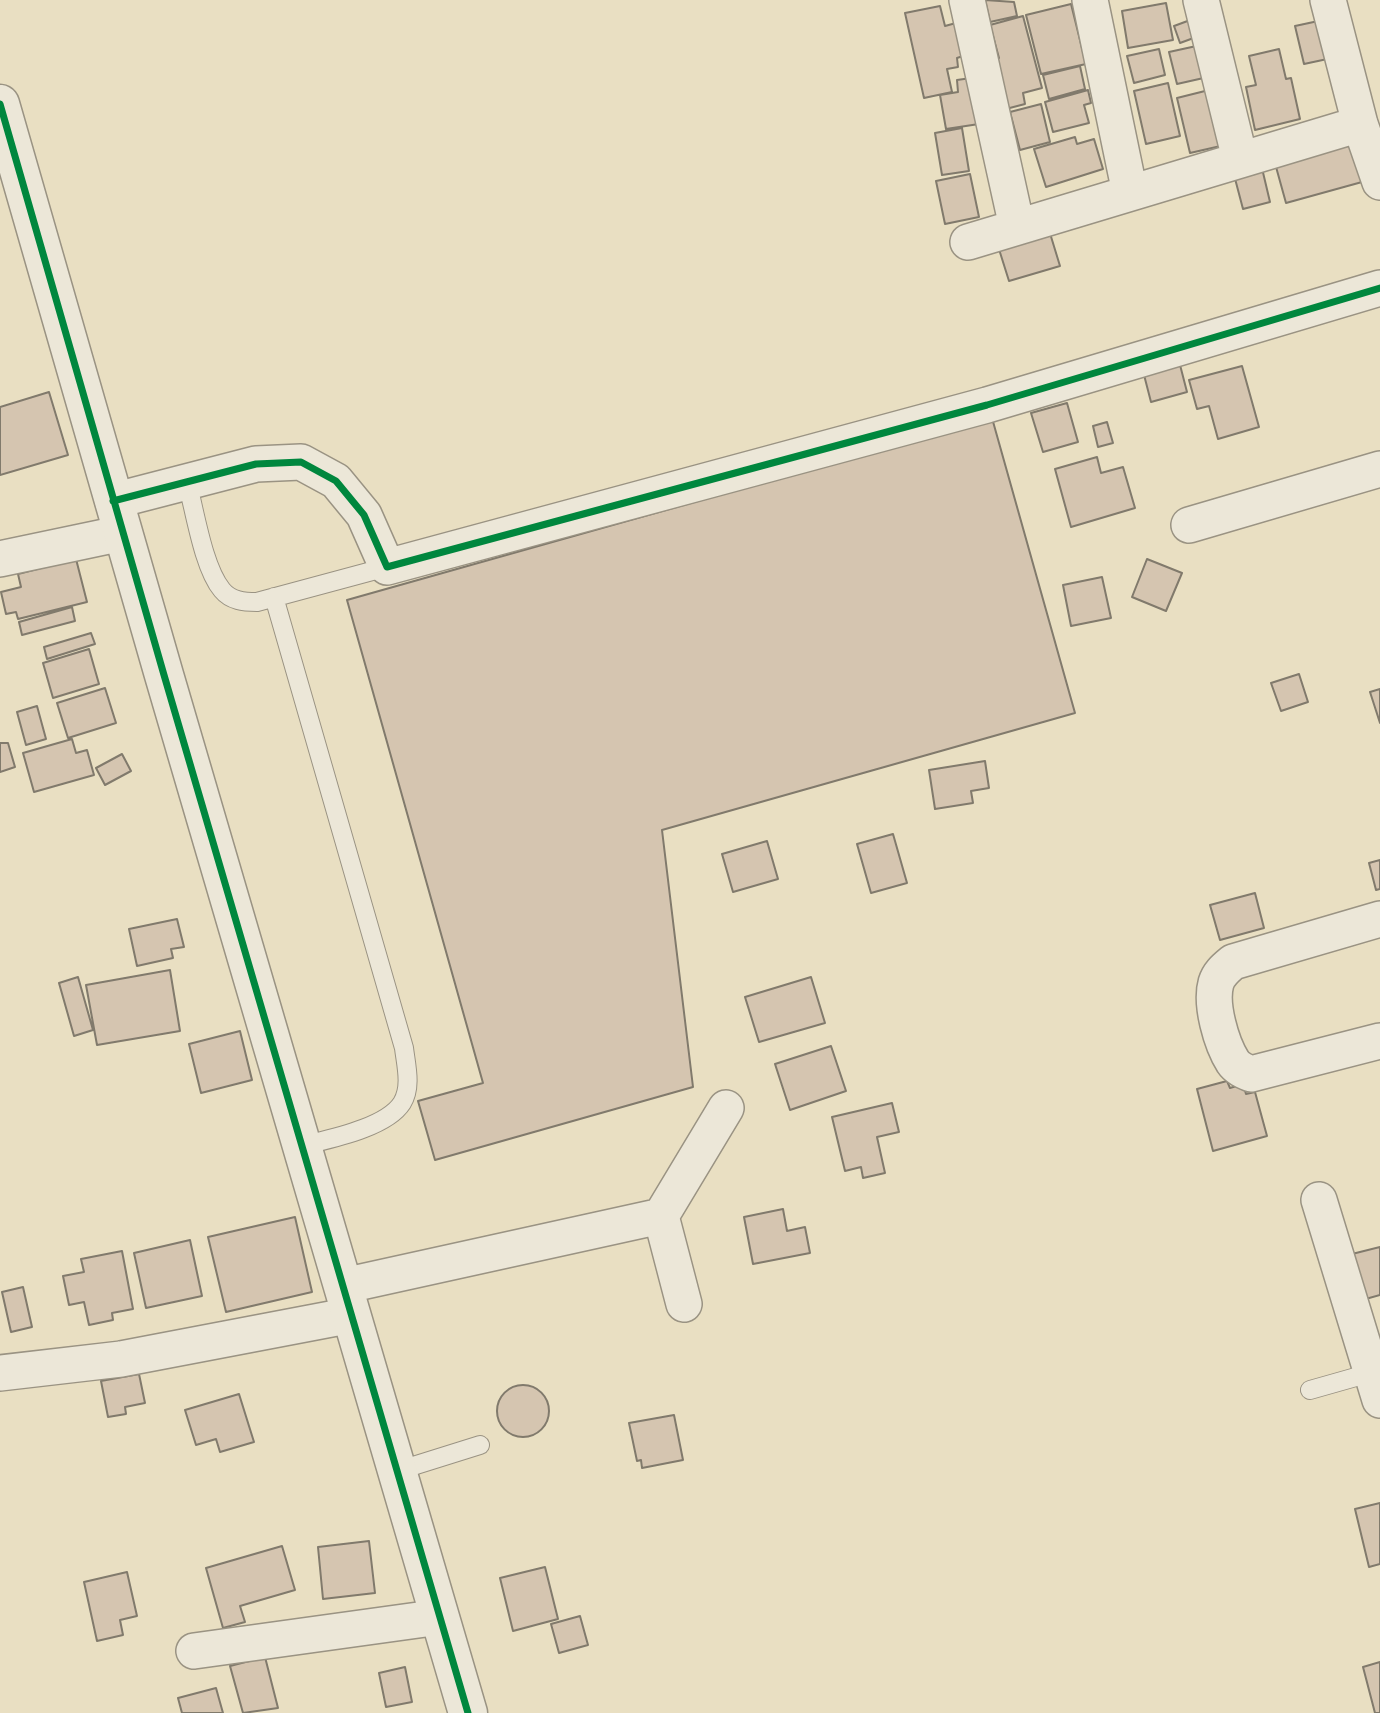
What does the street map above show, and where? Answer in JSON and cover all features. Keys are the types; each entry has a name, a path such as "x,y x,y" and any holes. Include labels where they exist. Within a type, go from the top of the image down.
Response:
{"street":[{"path":"967,0 1017,227"},
{"path":"1090,0 1130,192"},
{"path":"1201,0 1240,159"},
{"path":"1328,0 1360,124 1379,172"},
{"path":"0,104 468,1713"},
{"path":"968,242 1360,124"},
{"path":"0,559 118,517 187,482 256,464 301,462 337,481 364,515 387,567 987,405 1380,288"},
{"path":"1189,525 1380,469"},
{"path":"1380,919 1233,962 1221,972 1216,983 1215,1002 1219,1023 1233,1061 1251,1074 1380,1041"},
{"path":"0,1373 121,1359 661,1216 726,1108"},
{"path":"1319,1200 1377,1381"},
{"path":"661,1216 684,1304"},
{"path":"194,1651 440,1617"}],"lane":[{"path":"187,482 212,571 223,592 239,602 274,597 387,567"},
{"path":"274,597 404,1048 408,1081 402,1103 383,1119 352,1132 302,1146"},
{"path":"1310,1390 1377,1381"},
{"path":"397,1471 480,1445"}],"building":[{"path":"985,0 1014,2 1017,16 990,22"},
{"path":"1166,3 1173,40 1128,48 1122,11"},
{"path":"1071,4 1086,64 1041,74 1026,15"},
{"path":"940,6 945,26 956,23 963,56 957,58 958,67 947,69 952,92 924,98 905,13"},
{"path":"1023,16 1042,88 1023,93 1025,104 1002,110 989,61 999,58 990,25"},
{"path":"1193,19 1199,36 1180,43 1174,26"},
{"path":"1323,20 1332,58 1304,64 1295,26"},
{"path":"1201,45 1208,77 1177,84 1169,52"},
{"path":"1159,49 1165,75 1134,83 1127,56"},
{"path":"1279,49 1286,79 1291,78 1300,119 1255,130 1246,87 1256,85 1249,56"},
{"path":"1080,66 1085,89 1049,99 1043,75"},
{"path":"971,78 979,124 946,129 940,95 958,92 957,80"},
{"path":"1168,83 1180,136 1146,144 1134,91"},
{"path":"1213,89 1225,145 1190,153 1177,98"},
{"path":"1088,90 1091,103 1084,105 1089,123 1053,132 1045,102"},
{"path":"1041,104 1050,142 1020,150 1010,112"},
{"path":"962,128 969,171 942,175 935,133"},
{"path":"1349,135 1362,182 1286,203 1273,156"},
{"path":"1075,137 1077,144 1094,139 1103,169 1046,187 1034,149"},
{"path":"1261,164 1270,202 1243,209 1233,171"},
{"path":"970,174 979,217 945,224 936,181"},
{"path":"1049,230 1060,266 1009,281 998,246"},
{"path":"1179,361 1187,392 1151,402 1143,371"},
{"path":"1242,366 1259,427 1218,439 1209,406 1197,409 1189,380"},
{"path":"49,392 68,455 0,475 0,407"},
{"path":"1067,403 1078,442 1043,452 1031,413"},
{"path":"992,418 1075,713 662,830 693,1087 435,1160 418,1101 483,1083 347,600"},
{"path":"1107,422 1113,443 1098,447 1093,426"},
{"path":"1097,457 1101,473 1123,467 1135,508 1071,527 1055,469"},
{"path":"76,559 87,602 18,619 16,612 6,614 1,592 21,587 18,574"},
{"path":"1147,559 1182,573 1166,611 1132,597"},
{"path":"1102,577 1111,618 1071,626 1063,585"},
{"path":"72,607 75,621 22,635 19,622"},
{"path":"91,633 95,644 47,659 44,647"},
{"path":"89,649 99,684 53,698 43,663"},
{"path":"1299,674 1308,702 1281,711 1271,683"},
{"path":"105,688 116,723 68,738 57,703"},
{"path":"1380,689 1380,723 1370,692"},
{"path":"37,706 46,739 26,745 17,712"},
{"path":"72,739 76,753 87,750 94,775 34,792 23,753"},
{"path":"0,743 8,743 15,767 0,772"},
{"path":"122,754 131,771 105,785 96,768"},
{"path":"985,761 989,788 971,791 973,803 935,809 929,770"},
{"path":"893,834 907,883 871,893 857,844"},
{"path":"767,841 778,879 733,892 722,854"},
{"path":"1380,860 1380,889 1376,890 1369,863"},
{"path":"1255,893 1264,928 1220,940 1210,905"},
{"path":"177,919 184,947 171,949 173,958 137,966 129,929"},
{"path":"170,970 180,1031 97,1045 86,985"},
{"path":"78,977 93,1030 74,1036 59,983"},
{"path":"811,977 825,1023 759,1042 745,997"},
{"path":"240,1031 252,1080 201,1093 189,1044"},
{"path":"831,1046 846,1091 790,1110 775,1064"},
{"path":"1227,1081 1230,1088 1243,1084 1246,1094 1255,1092 1267,1136 1213,1151 1197,1089"},
{"path":"892,1103 899,1132 877,1137 885,1173 863,1178 861,1167 845,1171 832,1117"},
{"path":"783,1209 787,1231 805,1227 810,1253 753,1264 744,1217"},
{"path":"295,1217 312,1292 226,1312 208,1237"},
{"path":"190,1240 202,1296 146,1308 134,1253"},
{"path":"1380,1247 1380,1295 1355,1302 1344,1256"},
{"path":"122,1251 133,1309 112,1313 113,1320 89,1325 84,1302 69,1305 63,1276 84,1272 81,1259"},
{"path":"23,1287 32,1327 11,1332 2,1292"},
{"path":"139,1374 145,1403 125,1407 126,1414 108,1417 101,1381"},
{"path":"523,1385 533,1387 541,1393 547,1401 547,1421 541,1429 533,1435 523,1437 513,1435 505,1429 499,1421 497,1411 499,1401 505,1393 513,1387"},
{"path":"239,1394 254,1442 220,1452 216,1439 196,1445 185,1410"},
{"path":"674,1415 683,1460 642,1468 641,1460 637,1461 629,1423"},
{"path":"1380,1503 1380,1564 1369,1567 1355,1509"},
{"path":"369,1541 375,1593 323,1599 318,1547"},
{"path":"282,1546 295,1590 240,1606 245,1622 223,1628 206,1568"},
{"path":"545,1567 558,1619 513,1631 500,1578"},
{"path":"127,1572 137,1616 120,1620 123,1635 97,1641 84,1582"},
{"path":"580,1616 588,1645 559,1653 551,1624"},
{"path":"265,1657 278,1708 243,1713 230,1666"},
{"path":"1380,1662 1380,1713 1375,1713 1363,1667"},
{"path":"405,1667 412,1702 386,1707 379,1673"},
{"path":"216,1688 223,1713 182,1713 178,1698"}],"cycle path":[{"path":"0,104 468,1713"},
{"path":"113,501 256,464 301,462 336,481 364,515 387,567 987,405 1380,288"}]}
